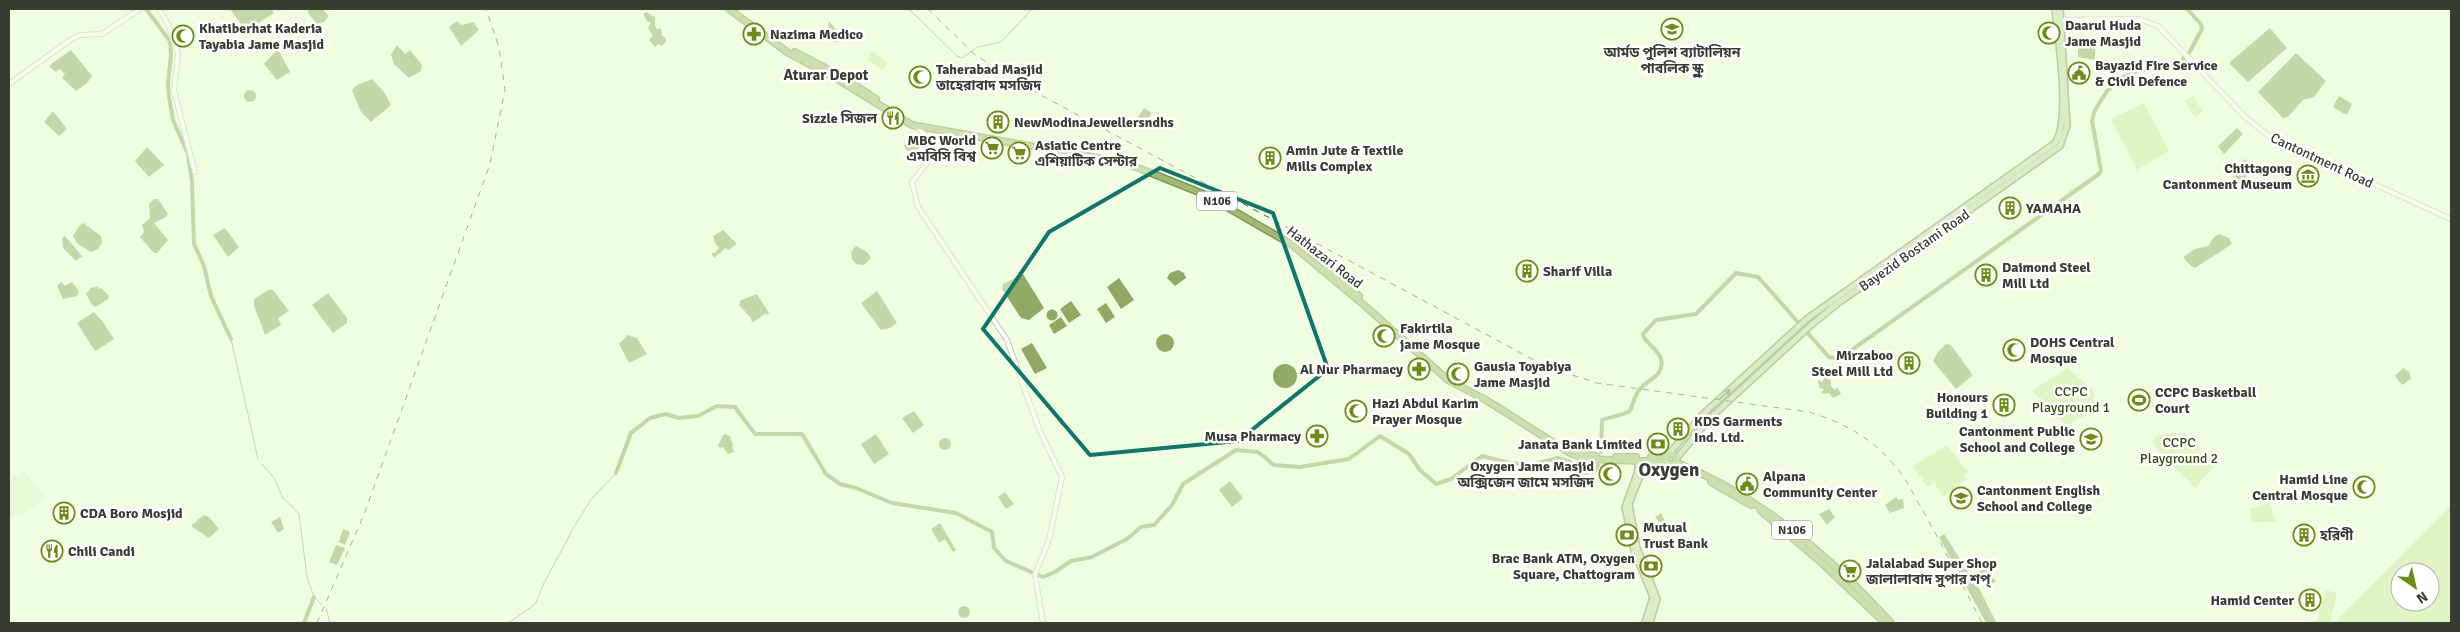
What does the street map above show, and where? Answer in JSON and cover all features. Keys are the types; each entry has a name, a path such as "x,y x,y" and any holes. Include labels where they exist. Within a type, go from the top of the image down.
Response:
{"highway":[{"name":"Hathazari Road","path":"729,9 787,52 916,126 1126,163 1206,195 1291,244 1458,388 1486,400 1579,458 1639,461 1671,460"},
{"name":"Hathazari Road","path":"735,9 788,49 846,79 910,121 975,135 1125,159 1188,183 1232,204 1295,242 1346,283 1452,380 1488,398 1581,454 1671,460"},
{"name":"N106","path":"1671,460 1760,510 1823,564 1885,623"},
{"name":"N106","path":"1671,460 1736,491 1778,519 1834,568 1891,623"}],"main road":[{"name":"Bayezid Bostami Road","path":"1671,460 1709,419 1810,326 2060,146 2067,126 2059,20 2055,9"},
{"name":"Bayezid Bostami Road","path":"1671,460 1701,416 1806,320 2055,143 2060,136 2062,111 2060,9"},
{"path":"1646,460 1629,504 1637,548 1657,599 1650,623"},
{"path":"1639,461 1637,474 1625,507 1634,551 1653,600 1645,623"}],"street":[{"path":"9,84 70,40 80,35 102,34 140,9"},
{"path":"159,9 169,26 178,53 174,92 195,172"},
{"name":"Cantontment Road","path":"2059,20 2140,19 2158,26 2245,117 2270,137 2451,219"},
{"path":"916,126 938,148 912,182 918,206 1007,340 1039,429 1062,477 1049,540 1035,573 1043,623"}],"highlighted area":[{"path":"1160,168 1273,213 1328,369 1238,441 1090,455 983,329 1049,232"}],"shaded area":[{"path":"230,9 271,9 274,13 246,31"},
{"path":"308,9 322,9 329,16 324,22 317,24 308,13"},
{"path":"647,12 655,18 655,26 657,29 661,28 662,36 665,37 666,41 662,46 659,44 655,47 649,40 653,36 648,28 651,23 647,21 643,14"},
{"path":"457,21 461,25 473,22 479,30 461,46 449,27"},
{"path":"829,21 842,37 836,43 827,31"},
{"path":"2270,28 2287,48 2248,82 2230,64 2231,61"},
{"path":"2083,44 2095,44 2095,60 2078,57 2078,48"},
{"path":"397,45 405,54 410,50 422,65 421,71 409,78 394,64 391,55"},
{"path":"278,49 290,72 277,80 264,64"},
{"path":"71,50 92,76 87,83 76,91 62,78 65,74 60,69 56,72 50,67 51,64"},
{"path":"2296,53 2326,81 2314,97 2303,100 2288,117 2283,118 2258,92"},
{"path":"372,79 384,92 391,105 371,122 361,112 352,90 357,85"},
{"path":"250,90 256,96 250,102 244,96"},
{"path":"2339,96 2352,104 2347,115 2333,107"},
{"path":"1144,108 1152,113 1143,127 1135,122"},
{"path":"53,111 67,129 59,136 44,122"},
{"path":"2237,128 2243,134 2224,154 2218,146"},
{"path":"915,135 924,144 914,153 907,151 904,145"},
{"path":"147,147 164,165 149,177 135,161"},
{"path":"2245,159 2254,170 2238,183 2230,171"},
{"path":"154,199 158,199 168,214 154,223 168,240 157,253 154,253 140,237 144,232 142,225 150,218 149,204"},
{"path":"83,223 101,236 102,242 98,249 91,252 78,244 73,236"},
{"path":"225,228 239,247 228,257 213,235"},
{"path":"723,230 737,244 728,250 726,248 714,258 711,253 715,253 719,248 713,236"},
{"path":"2219,234 2229,238 2232,244 2195,268 2183,257 2195,249 2208,246 2214,237"},
{"path":"65,236 82,256 76,261 63,248 62,238"},
{"path":"856,246 867,252 871,258 864,265 856,264 852,259 851,252"},
{"path":"1178,270 1184,273 1186,278 1175,286 1167,278 1170,273"},
{"path":"1023,274 1044,308 1029,320 1021,318 1002,289 1003,284"},
{"path":"1119,278 1134,300 1121,309 1107,287"},
{"path":"61,282 65,286 72,282 79,291 77,296 63,299 57,286"},
{"path":"91,288 101,288 109,296 108,299 96,307 92,305 86,294"},
{"path":"268,290 273,290 289,311 278,318 281,325 265,335 254,306 254,299"},
{"path":"877,291 897,323 890,328 881,330 861,303"},
{"path":"328,293 347,318 347,323 333,333 312,305"},
{"path":"757,294 769,313 767,315 766,313 752,323 751,318 739,305 741,300"},
{"path":"1071,301 1081,315 1069,323 1060,309"},
{"path":"1106,303 1115,317 1106,323 1097,309"},
{"path":"1052,309 1058,315 1052,321 1046,315"},
{"path":"94,312 114,339 95,351 77,323"},
{"path":"1061,317 1067,326 1054,334 1049,325"},
{"path":"1165,334 1171,337 1174,343 1171,349 1165,352 1159,349 1156,343 1159,337"},
{"path":"628,335 637,338 647,354 629,363 619,344"},
{"path":"1032,343 1047,368 1035,374 1021,349"},
{"path":"1946,344 1951,345 1972,374 1956,389 1933,361 1937,353"},
{"path":"1285,364 1290,365 1296,371 1296,381 1290,387 1285,388 1280,387 1274,381 1273,376 1274,371 1280,365"},
{"path":"2403,368 2409,372 2411,379 2402,385 2395,376"},
{"path":"1825,377 1831,381 1831,386 1835,390 1837,387 1841,394 1833,398 1829,393 1823,394 1821,392 1824,390 1819,387 1818,380 1822,382"},
{"path":"914,411 924,425 913,433 902,418"},
{"path":"724,434 730,436 734,452 728,454 723,447 720,448 718,445"},
{"path":"876,434 889,454 874,464 861,444"},
{"path":"943,438 947,438 951,444 947,450 943,450 939,446 939,442"},
{"path":"23,470 46,498 23,515 9,516 9,481"},
{"path":"1230,481 1243,498 1232,507 1219,490"},
{"path":"1005,492 1014,504 1006,509 998,497"},
{"path":"1896,497 1898,500 1903,499 1904,508 1890,513 1885,505"},
{"path":"1829,509 1835,517 1827,525 1819,514"},
{"path":"1661,513 1668,526 1664,528 1655,517"},
{"path":"204,515 209,517 219,529 209,538 191,526"},
{"path":"280,517 284,529 278,533 271,522"},
{"path":"940,523 956,550 953,552 945,539 939,543 931,529"},
{"path":"343,529 350,532 345,545 339,542"},
{"path":"1944,534 1980,590 1996,622 1986,623 1939,537"},
{"path":"336,545 345,548 337,565 329,562"},
{"path":"1986,568 1996,581 1986,587 1976,573"},
{"path":"964,606 970,612 964,618 958,612"}],"green space":[{"path":"873,51 888,63 882,70 867,59"},
{"path":"2193,96 2203,112 2195,117 2185,101"},
{"path":"2144,103 2169,151 2137,170 2111,119"},
{"name":"CCPC Playground 1","path":"2067,368 2093,390 2094,393 2094,405 2091,414 2074,421 2069,428 2032,391"},
{"name":"CCPC Basketball Court","path":"2141,392 2148,399 2137,409 2130,401"},
{"name":"CCPC Playground 2","path":"2173,433 2186,434 2214,466 2195,488 2158,451 2153,442 2156,436"},
{"path":"1947,445 1968,472 1964,475 1967,479 1943,497 1934,483 1927,487 1913,466"},
{"path":"2269,503 2276,522 2251,522 2250,509"},
{"path":"2451,505 2451,623 2334,623 2390,567 2390,612 2440,612 2440,562 2394,562"},
{"path":"2326,590 2337,593 2330,623 2316,623"}],"waterway":[{"path":"146,9 170,41 169,97 173,120 188,154 192,182 194,244 204,266 211,296 231,339"},
{"path":"909,9 957,56 962,58 978,47 1001,42 1032,9"},
{"path":"1601,452 1602,420 1630,411 1638,391 1655,377 1661,369 1661,359 1657,351 1643,334 1656,320 1696,314 1736,273 1758,277 1829,357 1839,359 2099,174 2101,171 2092,120 2095,110 2107,91 2123,77 2135,72 2180,62 2189,53 2202,29 2201,24 2187,9"},
{"path":"231,339 258,459"},
{"path":"616,473 631,433 650,418 666,414 679,418 698,416 717,406 735,407 755,434 802,434 826,474 840,484 856,488 892,503 956,513 992,532 994,548 1006,561 1043,577 1055,572 1071,561 1092,557 1127,539 1141,527 1154,525 1172,505 1183,484 1236,450 1258,452 1274,465 1300,467 1349,459 1380,436 1409,454 1420,470 1436,484 1451,479 1482,456 1510,463 1530,465 1558,458 1570,462 1584,473 1595,471 1598,465"},
{"path":"262,464 274,478 283,498 299,514 307,577 314,597 321,604"},
{"path":"509,623 536,603 544,583 574,527 592,498 616,473"},
{"path":"304,623 314,597"},
{"path":"326,608 330,623"}],"railway":[{"path":"317,623 365,512 490,164 505,90 499,47 486,9"},
{"path":"928,9 973,53 1011,79 1547,367 1597,383 1809,412 1856,432 1877,447 1903,476 1982,623"}],"place":[{"name":"আর্মড পুলিশ ব্যাটালিয়ন পাবলিক স্কুল","path":"1672,29"},
{"name":"Daarul Huda Jame Masjid","path":"2049,33"},
{"name":"Nazima Medico","path":"754,34"},
{"name":"Khatiberhat Kaderia Tayabia Jame Masjid","path":"183,36"},
{"name":"Bayazid Fire Service & Civil Defence","path":"2079,73"},
{"name":"Taherabad Masjid তাহেরাবাদ মসজিদ","path":"920,77"},
{"name":"Sizzle সিজল","path":"893,118"},
{"name":"NewModinaJewellersndhs","path":"998,122"},
{"name":"MBC World এমবিসি বিশ্ব","path":"992,148"},
{"name":"Asiatic Centre এশিয়াটিক সেন্টার","path":"1019,153"},
{"name":"Amin Jute & Textile Mills Complex","path":"1270,158"},
{"name":"Chittagong Cantonment Museum","path":"2308,176"},
{"name":"YAMAHA","path":"2010,208"},
{"name":"Sharif Villa","path":"1527,271"},
{"name":"Daimond Steel Mill Ltd","path":"1986,275"},
{"name":"Fakirtila jame Mosque","path":"1384,336"},
{"name":"DOHS Central Mosque","path":"2014,350"},
{"name":"Mirzaboo Steel Mill Ltd","path":"1909,363"},
{"name":"Al Nur Pharmacy","path":"1419,369"},
{"name":"Gausia Toyabiya Jame Masjid","path":"1458,374"},
{"name":"CCPC Basketball Court","path":"2139,400"},
{"name":"Honours Building 1","path":"2004,405"},
{"name":"Hazi Abdul Karim Prayer Mosque","path":"1356,411"},
{"name":"KDS Garments Ind. Ltd.","path":"1678,429"},
{"name":"Musa Pharmacy","path":"1317,436"},
{"name":"Cantonment Public School and College","path":"2091,439"},
{"name":"Janata Bank Limited","path":"1658,444"},
{"name":"Oxygen Jame Masjid অক্সিজেন জামে মসজিদ","path":"1610,474"},
{"name":"Alpana Community Center","path":"1747,484"},
{"name":"Hamid Line Central Mosque","path":"2364,487"},
{"name":"Cantonment English School and College","path":"1961,498"},
{"name":"CDA Boro Mosjid","path":"64,513"},
{"name":"Mutual Trust Bank","path":"1627,535"},
{"name":"হরিণী","path":"2304,535"},
{"name":"Chili Candi","path":"52,551"},
{"name":"Brac Bank ATM, Oxygen Square, Chattogram","path":"1651,566"},
{"name":"Jalalabad Super Shop জালালাবাদ সুপার শপ্","path":"1850,571"},
{"name":"Hamid Center","path":"2310,600"}],"district":[{"name":"Aturar Depot","path":"826,75"},
{"name":"Oxygen","path":"1669,469"}]}
